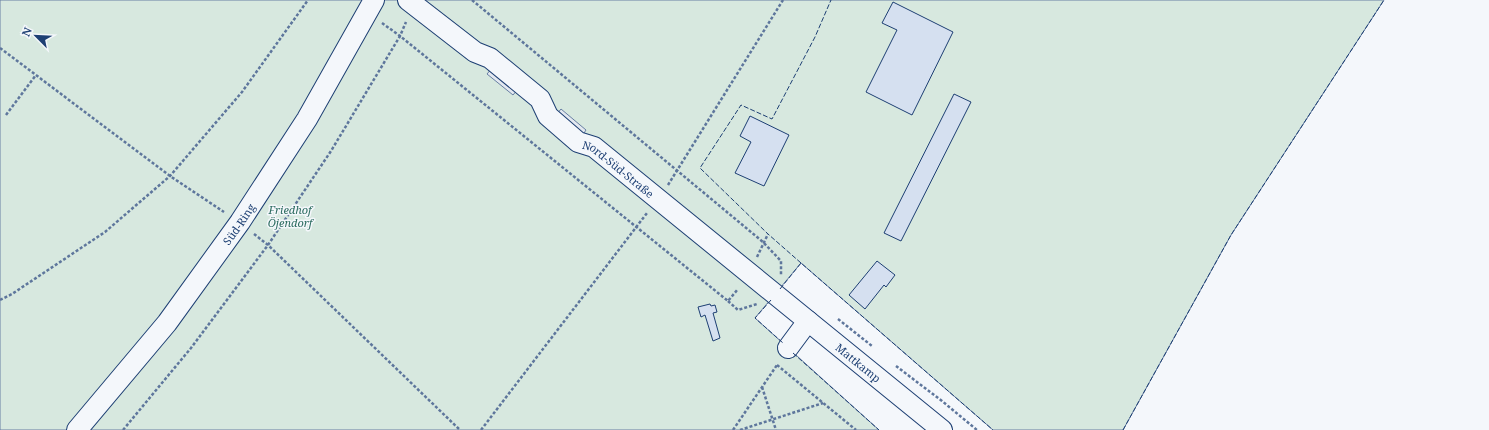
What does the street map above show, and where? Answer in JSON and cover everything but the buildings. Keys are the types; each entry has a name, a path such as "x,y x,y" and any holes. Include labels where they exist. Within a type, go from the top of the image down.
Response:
{"street":[{"name":"Süd-Ring","path":"77,430 168,323 240,222 307,119 374,0"},
{"name":"Nord-Süd-Straße","path":"408,0 475,52 490,58 540,99 548,116 578,142 594,147 775,294"},
{"name":"Mattkamp","path":"775,294 942,430"},
{"path":"788,348 808,321"}],"path":[{"path":"0,300 12,294 105,232 170,176 242,92 308,0"},
{"path":"472,0 764,242"},
{"path":"481,430 658,199 783,0"},
{"path":"123,430 191,348 268,245 331,151 400,36 728,301 750,274 768,234"},
{"path":"6,115 36,75"},
{"path":"835,317 875,349"},
{"path":"893,364 977,430"},
{"path":"733,430 777,365 856,430"},
{"path":"762,387 776,430"},
{"path":"740,430 823,403"}],"green space":[{"name":"Friedhof Öjendorf","path":"0,0 1384,0 1231,235 1123,430 993,430 801,263 755,318 879,430 0,430"}],"shaded area":[{"path":"492,68 518,89 513,95 487,74"},
{"path":"561,109 586,130 582,136 556,115"}],"fence":[{"path":"801,263 768,234 700,168 741,105 772,119 815,37 831,0"},
{"path":"1123,430 1231,235 1384,0"},
{"path":"780,289 801,263 993,430"},
{"path":"771,300 755,318 783,343"},
{"path":"793,353 879,430"}]}
